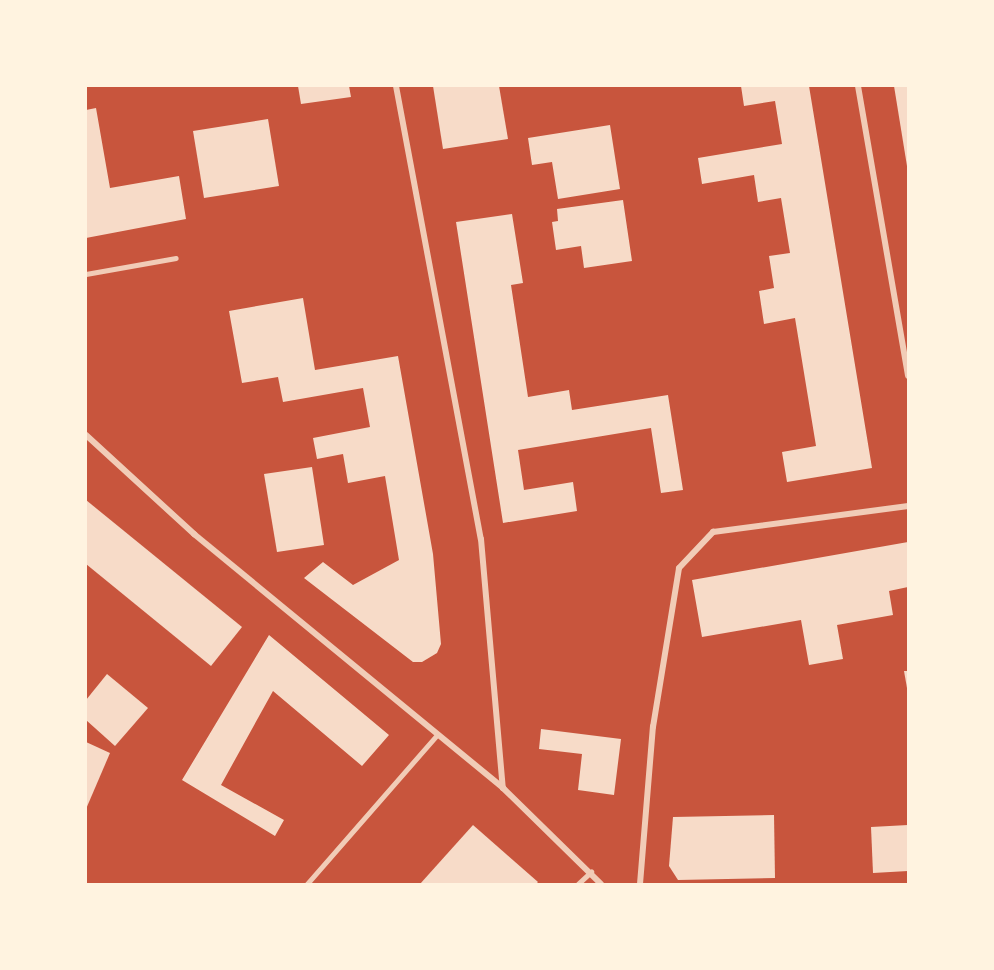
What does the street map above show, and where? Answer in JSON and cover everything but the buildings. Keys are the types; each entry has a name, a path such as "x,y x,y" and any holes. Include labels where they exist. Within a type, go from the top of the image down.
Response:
{"street":[{"path":"396,86 482,539 502,788"},
{"path":"858,86 909,376"},
{"path":"86,435 194,534 502,788 602,885"},
{"path":"640,885 653,728 679,568 713,532 909,506"}],"lane":[{"path":"86,274 176,258"},
{"path":"307,885 437,735"},
{"path":"578,885 591,872"}]}
